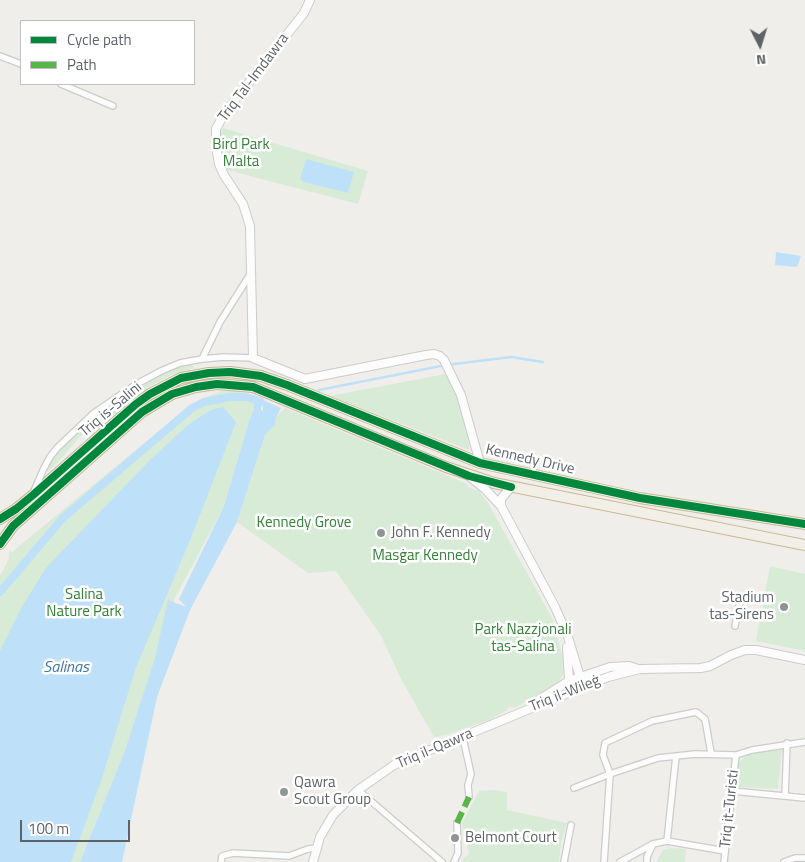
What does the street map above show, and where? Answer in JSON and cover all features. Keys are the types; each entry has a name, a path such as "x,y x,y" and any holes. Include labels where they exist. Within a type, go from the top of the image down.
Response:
{"highway":[{"name":"Triq is-Salini","path":"0,519 32,495 136,404 150,394 181,378 209,373 230,372 260,376"},
{"name":"Kennedy Drive","path":"260,376 480,463 640,498 805,524"},
{"name":"Triq is-Salini","path":"0,544 13,526 135,418 157,402 172,394 196,387 217,384 253,387"},
{"name":"Kennedy Drive","path":"253,387 469,476 511,487 805,545"}],"street":[{"name":"Triq Tal-Imdawra","path":"253,358 250,226 243,204 219,164 216,129 224,114 304,13 310,0"},
{"path":"0,56 20,64"},
{"path":"63,85 113,106"},
{"path":"202,359 220,322 251,273"},
{"path":"32,495 50,457 94,413 135,385 174,366 202,359 224,357 253,358 306,379 426,355 434,354 440,356 444,360 461,395 480,463"},
{"path":"469,476 501,506 555,607 563,626 575,683"},
{"path":"501,506 501,499 511,487"},
{"path":"735,626 741,597"},
{"path":"563,626 575,683"},
{"name":"Triq il-Wileġ","path":"575,683 640,670 701,668 710,666 745,650 756,650 805,660"},
{"name":"Triq il-Wileġ","path":"513,715 610,667 628,666 640,670"},
{"path":"604,862 610,774 603,755 606,743 652,721 696,712 705,719 711,753"},
{"name":"Triq il-Qawra","path":"313,862 320,837 333,815 358,790 394,765 513,715"},
{"path":"462,738 471,774 468,785 469,797"},
{"path":"574,788 658,758 711,753 736,755 752,750 805,742"},
{"path":"784,796 787,744"},
{"name":"Triq it-Turisti","path":"724,862 736,755"},
{"path":"667,841 676,756"},
{"path":"358,790 442,862"},
{"path":"732,790 805,798"},
{"path":"454,862 458,853 457,823"},
{"path":"564,862 571,825"},
{"path":"620,862 653,844 667,841 725,851"},
{"path":"647,862 647,857 653,844"},
{"path":"221,862 222,856 233,852 289,856 308,849 317,848"},
{"path":"784,862 795,858 805,858"}],"green space":[{"name":"Bird Park Malta","path":"223,128 368,171 358,204 223,169 218,136"},
{"path":"191,363 194,368 171,375 154,384 133,397 113,416 97,421 58,462 47,470 57,453 92,419 167,370"},
{"path":"446,374 459,396 470,436 469,450 330,396"},
{"name":"Salinas","path":"221,391 239,391 253,397 254,408 224,506 175,598 124,753 80,862 0,862 0,575 9,558 9,550 12,552 188,407"},
{"name":"Masġar Kennedy","path":"285,408 465,483 470,488 479,491 488,503 552,618 565,666 562,677 557,684 516,707 509,707 489,720 449,734 434,737 401,679 381,636 336,571 308,573 237,522 265,435 274,424 276,417"},
{"name":"Stadium tas-Sirens","path":"770,566 805,574 805,651 756,641"},
{"path":"782,747 778,789 736,787 739,762 749,753"},
{"path":"495,790 507,792 507,810 567,823 561,842 559,862 463,862 463,859 469,854 462,823 479,791"},
{"path":"672,848 686,849 685,862 656,862 663,850"}],"water":[{"path":"306,159 354,172 348,193 304,182 300,179"},
{"path":"776,252 801,256 797,267 775,265"},
{"path":"253,397 261,400 261,410 270,415 263,411 263,400 281,408 276,417 275,424 265,435 237,522 190,610 157,697 122,862 80,862 124,753 155,658 168,600 186,607 179,599 224,506 254,408"},
{"name":"Salinas","path":"223,407 236,422 193,533 135,670 101,781 71,862 0,862 0,651 23,605 46,568 149,461 189,424 211,410"}],"waterway":[{"path":"319,390 446,365 511,357 543,362"},
{"path":"0,592 63,518 192,408 204,402 230,397 246,397 260,401 259,404"}],"marked path":[{"path":"457,823 469,797"}],"cycle path":[{"path":"0,519 33,495 136,404 150,394 181,378 209,373 230,372 261,376 287,385 480,463 640,498 805,524"},
{"path":"0,544 13,526 142,412 172,394 196,387 217,384 253,387 469,476 511,487"}],"place":[{"name":"John F. Kennedy","path":"381,533"},
{"name":"Stadium tas-Sirens","path":"784,607"},
{"name":"Qawra Scout Group","path":"284,792"},
{"name":"Belmont Court","path":"455,838"}],"park label":[{"name":"Kennedy Grove","path":"304,523"},
{"name":"Salina Nature Park","path":"84,604"},
{"name":"Park Nazzjonali tas-Salina","path":"523,638"}]}
